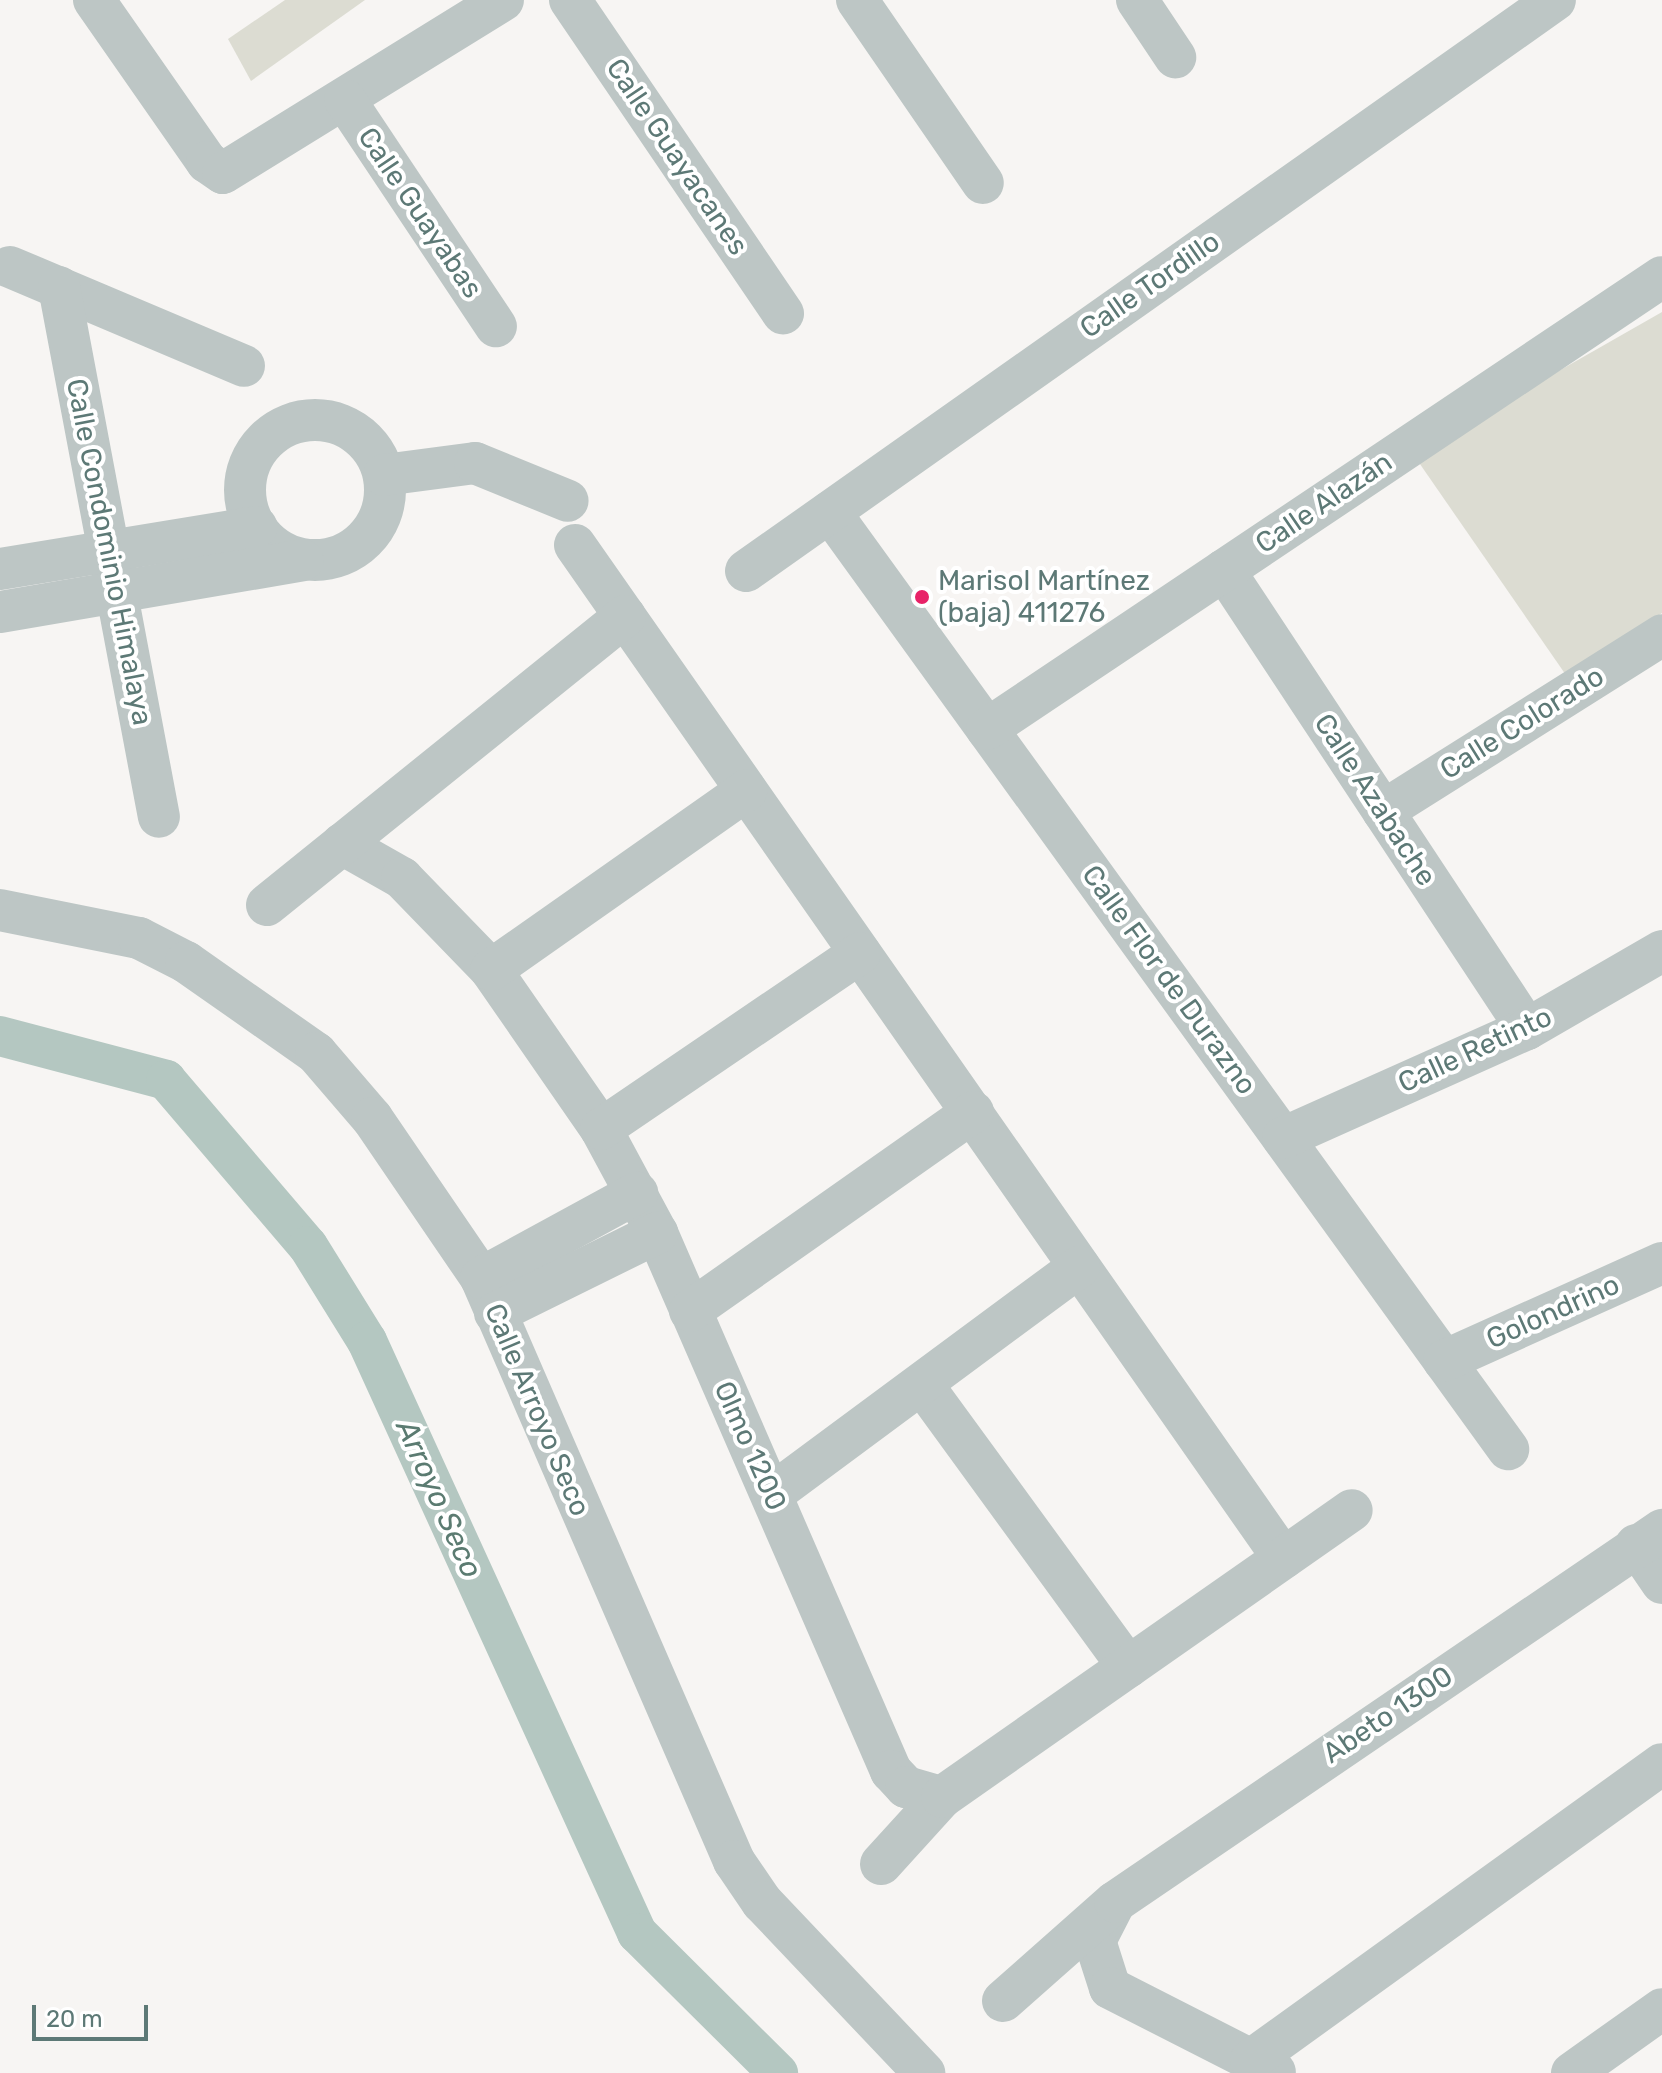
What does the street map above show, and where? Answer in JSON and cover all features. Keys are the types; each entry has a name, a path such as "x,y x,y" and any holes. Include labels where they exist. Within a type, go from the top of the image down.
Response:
{"street":[{"path":"94,0 207,162 223,173 503,0"},
{"name":"Calle Guayacanes","path":"570,0 783,313"},
{"path":"857,0 983,183"},
{"path":"1137,0 1175,57"},
{"name":"Calle Tordillo","path":"746,571 1555,0"},
{"name":"Calle Guayabas","path":"345,100 496,326"},
{"path":"10,267 244,366"},
{"name":"Calle Alazán","path":"987,729 1662,277"},
{"name":"Calle Condominio Himalaya","path":"59,287 159,817"},
{"path":"0,612 303,560 329,559 359,546 378,522 384,475 367,441 345,425 317,419 278,429 255,452 244,487 257,527 275,548 303,560"},
{"path":"384,475 475,463 568,501"},
{"name":"Calle Flor de Durazno","path":"830,512 1508,1449"},
{"path":"0,569 257,527"},
{"path":"575,545 1283,1558"},
{"name":"Calle Azabache","path":"1224,570 1527,1029"},
{"path":"267,905 625,616"},
{"name":"Calle Colorado","path":"1383,811 1662,635"},
{"path":"491,970 746,791"},
{"path":"342,844 402,878 491,970 601,1129 637,1193 488,1295"},
{"name":"Calle Arroyo Seco","path":"0,910 139,938 244,996 316,1053 372,1118 488,1295 734,1861 762,1902 924,2073"},
{"name":"Calle Retinto","path":"1283,1138 1527,1029 1662,951"},
{"path":"601,1129 860,953"},
{"path":"690,1311 973,1112"},
{"name":"Olmo 1200","path":"637,1193 772,1494 891,1771 906,1787 942,1797"},
{"path":"488,1295 657,1233"},
{"name":"Golondrino","path":"1444,1361 1662,1263"},
{"path":"772,1494 1079,1267"},
{"path":"922,1384 1128,1667"},
{"path":"881,1864 942,1797 1352,1510"},
{"path":"1649,1538 1662,1583"},
{"name":"Abeto 1300","path":"1003,2001 1115,1902 1649,1538"},
{"path":"1264,2066 1662,1764"},
{"name":"Abeto 1300","path":"1115,1902 1095,1941 1110,1988 1264,2066"},
{"path":"1572,2073 1662,2009"}],"shaded area":[{"path":"285,0 365,0 251,81 228,39"},
{"path":"1662,312 1662,613 1568,678 1413,454"}],"waterway":[{"name":"Arroyo Seco","path":"0,1036 166,1080 308,1246 367,1341 637,1933 778,2073"}],"place":[{"name":"Marisol Martínez (baja) 411276","path":"922,597"}]}
